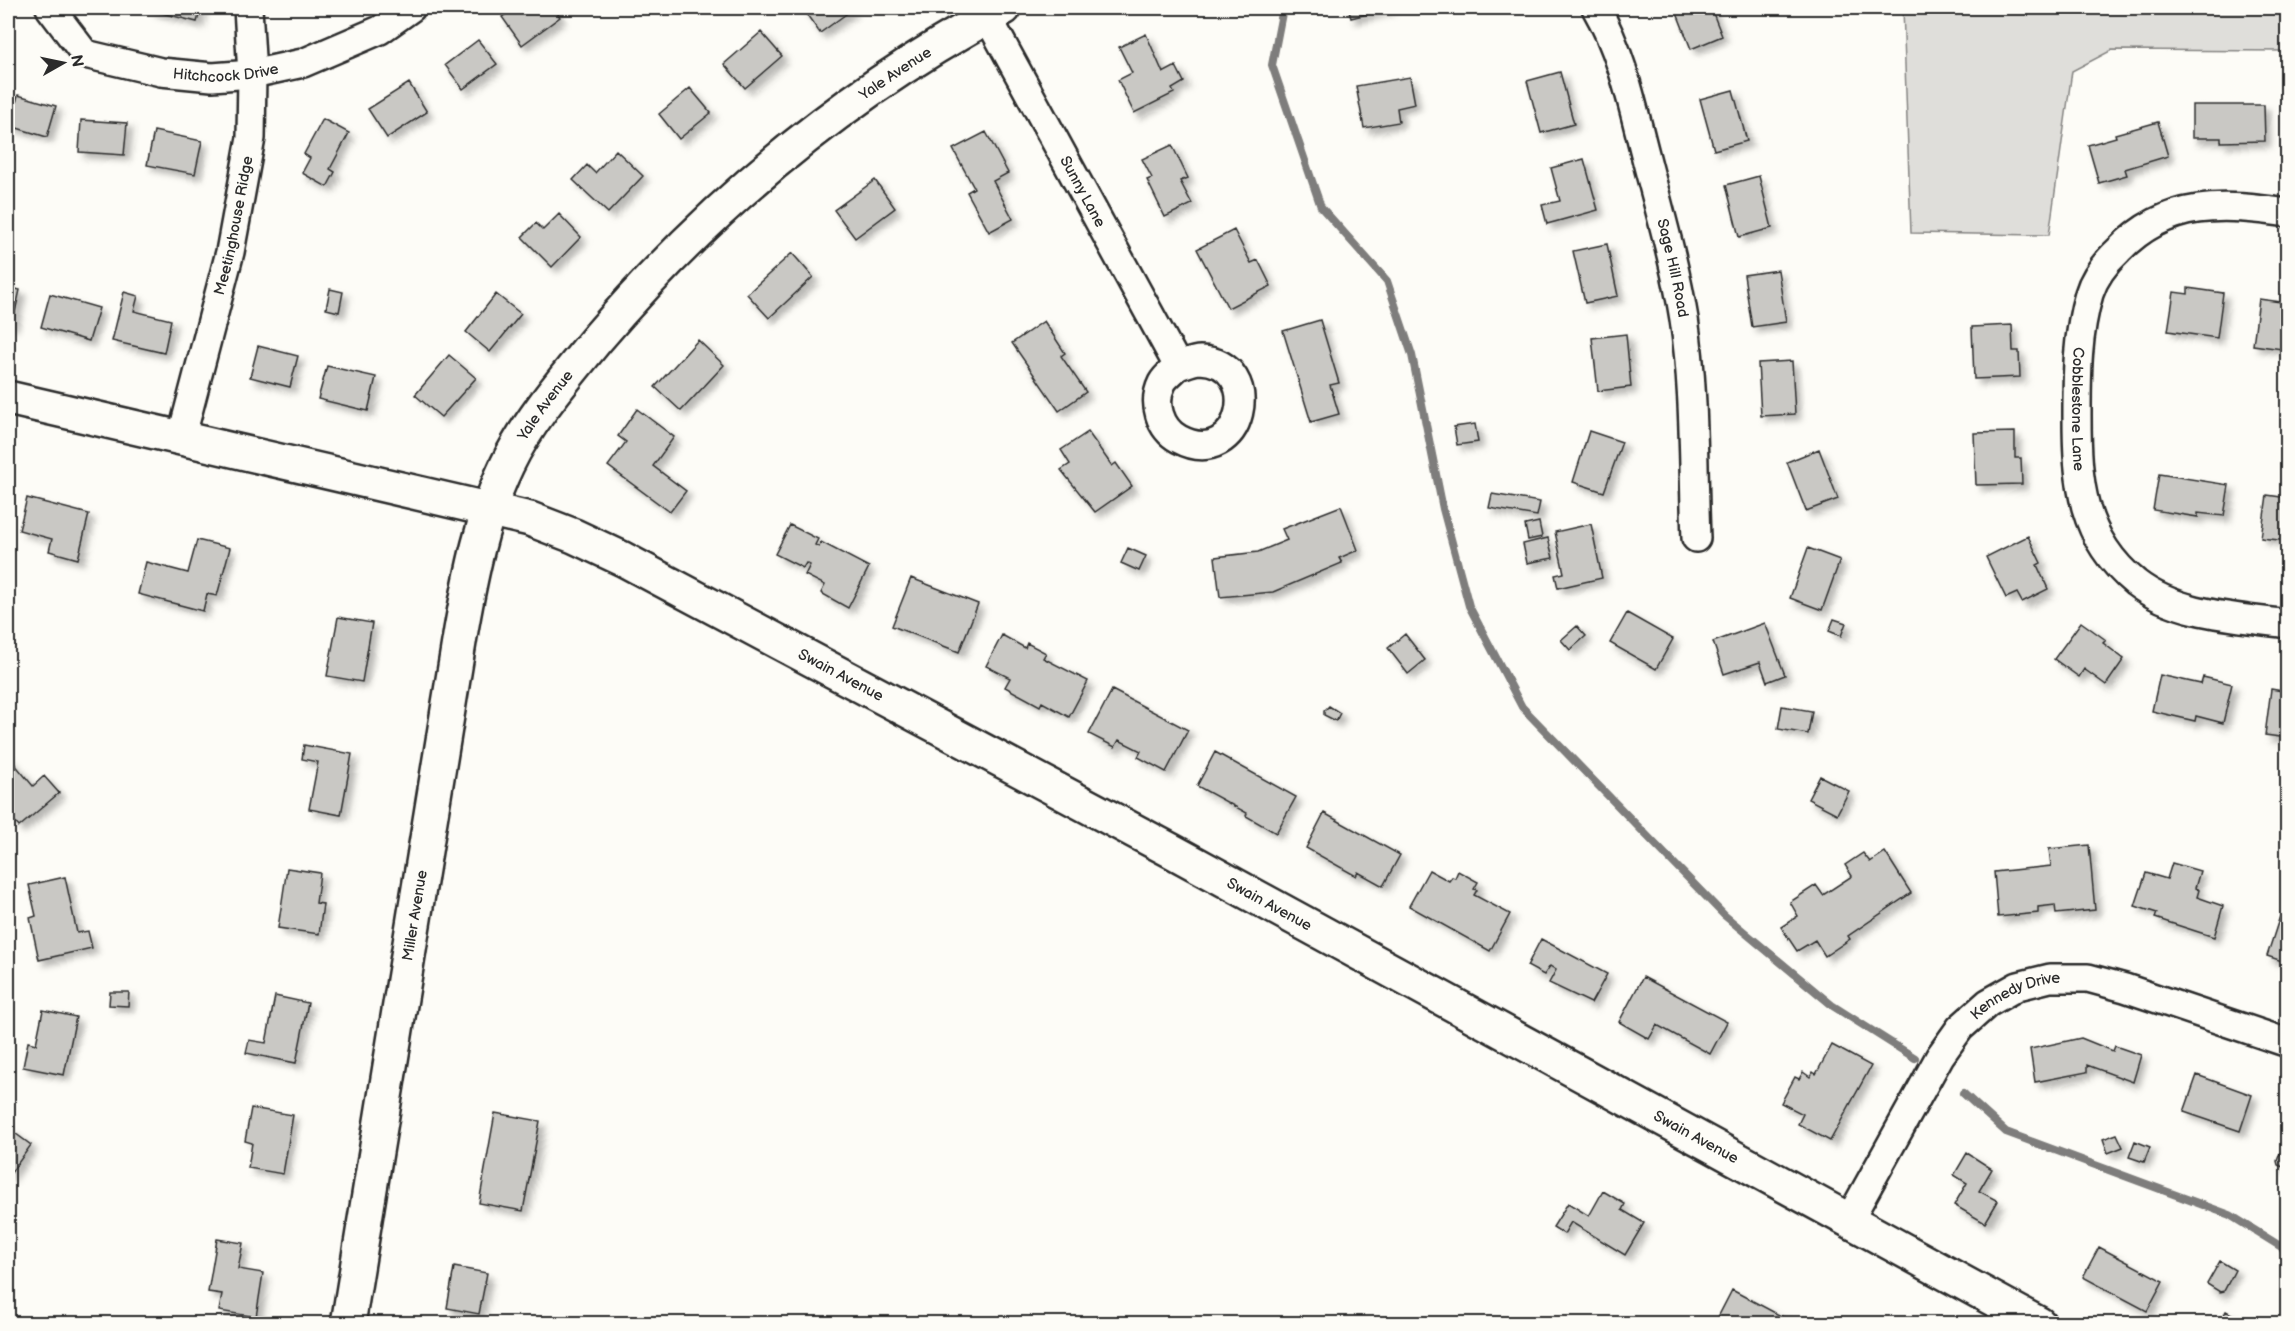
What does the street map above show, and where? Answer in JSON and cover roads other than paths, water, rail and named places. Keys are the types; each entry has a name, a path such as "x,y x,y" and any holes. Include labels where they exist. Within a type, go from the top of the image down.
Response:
{"street":[{"name":"Hitchcock Drive","path":"50,8 85,54 161,72 212,76 252,74 303,63 380,30 411,8"},
{"name":"Meetinghouse Ridge","path":"182,439 230,252 251,138 252,74 248,8"},
{"name":"Sage Hill Road","path":"1596,8 1613,41 1624,71 1684,319 1691,386 1696,538"},
{"name":"Sunny Lane","path":"996,12 1178,366"},
{"name":"Yale Avenue","path":"489,509 507,464 536,418 570,372 667,263 729,202 790,148 855,99 915,59 996,12"},
{"name":"Cobblestone Lane","path":"2288,213 2241,206 2208,207 2176,213 2151,225 2125,243 2104,265 2089,292 2076,356 2076,377 2077,464 2083,501 2093,533 2112,561 2137,584 2167,601 2204,612 2288,624"},
{"path":"8,398 489,509"},
{"name":"Swain Avenue","path":"489,509 530,519 623,559 1161,846 1849,1220 2003,1314 2039,1323"},
{"name":"Miller Avenue","path":"348,1323 460,630 474,560 489,509"},
{"name":"Kennedy Drive","path":"1849,1220 1940,1056 1967,1022 1988,1003 2018,986 2050,978 2088,978 2125,988 2288,1043"}],"waterway":[{"path":"1283,8 1272,65 1321,207 1387,281 1412,355 1443,509 1469,606 1522,707 1724,915 1833,1006 1915,1058"},
{"path":"1963,1093 2006,1132 2230,1215 2288,1251"}]}
